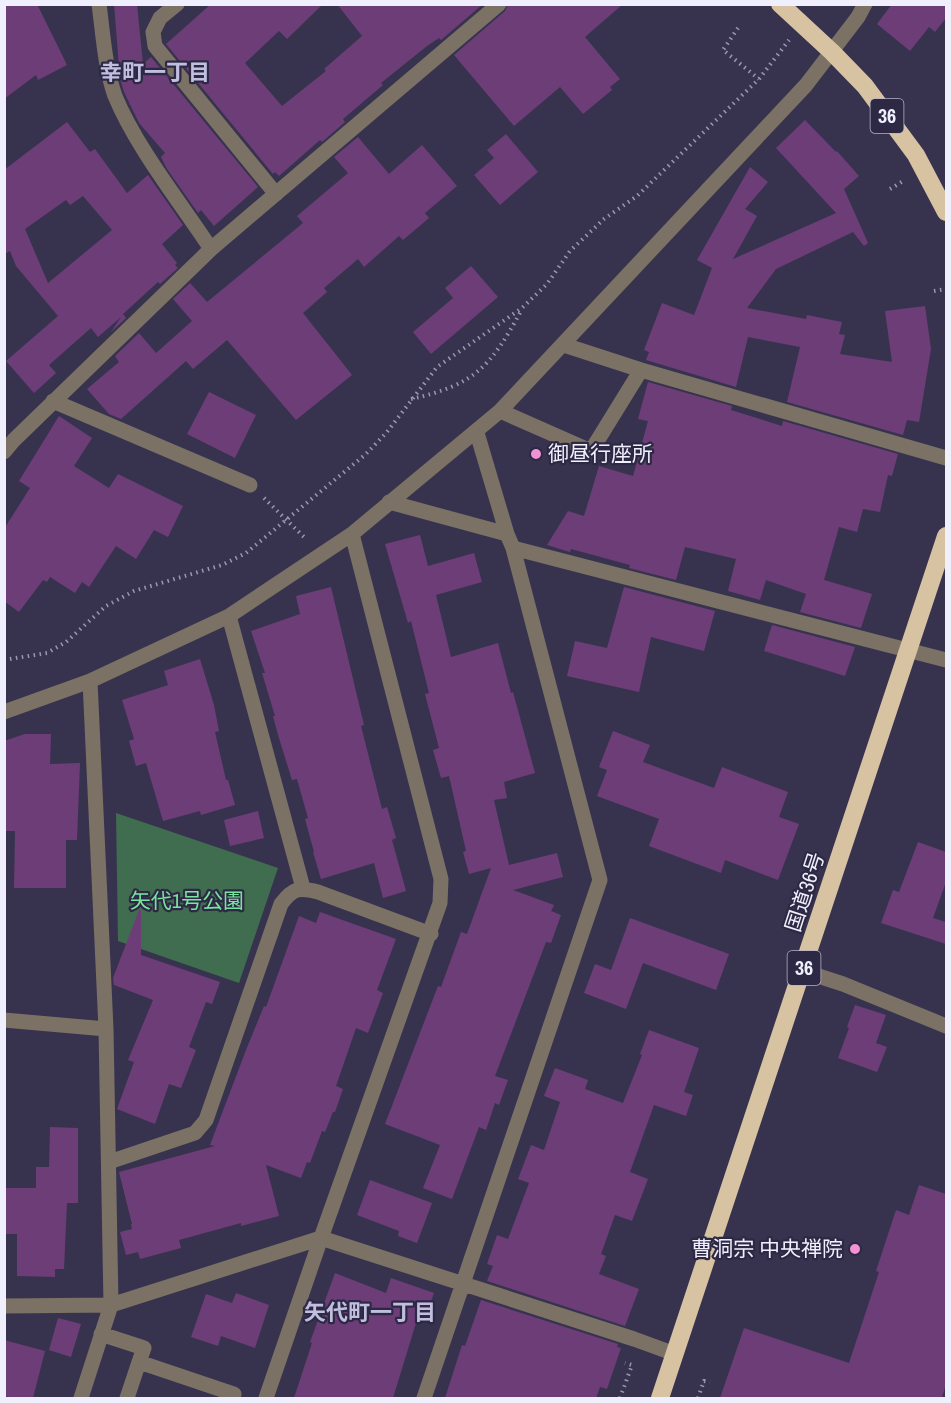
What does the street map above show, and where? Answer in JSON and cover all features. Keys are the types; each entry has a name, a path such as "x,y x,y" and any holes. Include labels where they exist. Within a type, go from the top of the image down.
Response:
{"highway":[{"name":"36","path":"780,4 803,33 832,52 864,86 916,155 946,212"},
{"name":"国道36号","path":"660,1398 946,537"}],"street":[{"path":"99,4 104,47 115,94 135,136 211,249"},
{"path":"177,4 160,18 153,32 155,46 276,194"},
{"path":"4,452 53,401 211,249 499,4"},
{"path":"4,712 90,681 229,616 352,534 477,432 564,345 806,85 858,17 865,4"},
{"path":"564,345 641,370 946,458"},
{"path":"500,411 591,451 641,370"},
{"path":"53,401 250,485"},
{"path":"424,1398 600,880 510,541 477,432"},
{"path":"389,502 510,541 946,660"},
{"path":"266,1398 440,903 441,879 352,534"},
{"path":"229,616 303,888"},
{"path":"81,1398 111,1305 106,1029 90,681"},
{"path":"109,1162 195,1133 206,1120 281,904 290,893 303,888 431,933"},
{"path":"803,971 843,984 946,1026"},
{"path":"4,1020 106,1029"},
{"path":"4,1306 111,1305 321,1238 675,1354"},
{"path":"101,1334 144,1348 127,1398"},
{"path":"139,1362 234,1394"}],"path":[{"path":"738,27 723,50 759,79"},
{"path":"4,660 47,653 66,642 106,606 134,591 222,565 246,553 366,454 387,432 437,367 522,308 547,284 570,251 604,219 638,196 759,79 803,33"},
{"path":"934,291 946,289"},
{"path":"411,399 436,394 461,385 482,368 502,346 522,308"},
{"path":"250,485 321,555"},
{"path":"620,1398 632,1365 625,1363"},
{"path":"698,1398 704,1381 710,1383"}],"green space":[{"name":"矢代1号公園","path":"116,813 278,868 239,983 118,941"}],"building":[{"path":"4,4 37,4 67,65 38,80 36,75 4,99"},
{"path":"114,4 137,4 143,64 151,57 258,187 214,226 201,210 198,213 167,169 161,157 165,153 139,123 124,92 120,79"},
{"path":"211,4 323,4 287,39 279,31 245,63 282,106 326,71 324,69 362,36 337,4 483,4 441,40 439,38 427,46 381,83 383,85 343,119 345,122 322,142 320,140 279,176 275,172 273,174 166,44"},
{"path":"508,4 623,4 585,37 620,79 610,87 612,90 583,114 560,87 514,126 454,55 505,11"},
{"path":"892,4 946,4 946,18 935,32 929,27 910,51 877,24"},
{"path":"805,120 859,176 844,189 868,243 864,246 853,232 776,269 747,308 806,319 807,315 842,322 839,334 845,335 840,354 892,362 885,311 925,306 931,349 919,422 907,420 903,435 787,402 800,347 748,337 736,387 646,360 649,352 644,350 662,303 694,315 712,268 697,260 750,167 768,182 745,209 757,216 733,259 836,213 776,148"},
{"path":"67,122 90,152 95,149 127,193 148,175 183,225 162,244 177,263 175,265 178,268 160,284 158,282 123,314 126,318 111,332 121,317 98,337 91,328 49,365 56,373 34,393 6,361 58,316 16,266 10,251 4,254 4,170","holes":["83,196 112,230 48,283 25,229 66,200 70,205"]},
{"path":"506,134 538,172 500,205 474,175 494,158 487,150"},
{"path":"358,137 389,174 422,145 457,186 425,213 429,218 403,240 399,236 364,267 358,259 324,288 327,292 303,313 352,375 296,420 227,340 193,369 186,361 121,419 109,414 87,389 119,362 115,356 139,333 156,353 192,321 173,299 190,283 207,302 303,223 297,216 348,173 334,157"},
{"path":"471,266 498,297 431,354 413,332 453,298 445,288"},
{"path":"648,382 732,406 731,410 782,426 783,421 898,454 892,476 888,475 880,512 863,509 857,532 839,527 824,580 872,594 861,628 800,612 806,594 766,580 760,600 728,591 736,559 685,547 676,580 629,568 630,565 547,545 568,511 584,516 599,466 633,476 648,421 638,419"},
{"path":"209,392 256,415 235,458 187,434"},
{"path":"59,416 92,438 74,466 109,488 118,474 183,506 168,537 154,530 136,559 116,546 89,587 82,582 75,593 50,577 47,582 43,580 19,612 4,601 4,529 30,488 19,481"},
{"path":"420,535 428,566 474,553 482,582 436,595 451,657 498,643 535,773 504,782 507,798 494,800 509,865 557,853 563,877 513,890 554,905 551,911 561,915 551,943 546,942 495,1076 508,1080 499,1105 495,1103 486,1130 479,1127 452,1199 423,1188 440,1145 385,1124 438,986 441,987 461,932 467,934 491,868 469,874 449,776 441,778 433,750 439,748 425,694 429,693 411,621 408,623 385,544"},
{"path":"331,587 364,725 361,726 382,809 387,807 396,838 392,840 406,891 383,898 374,863 321,879 297,779 292,780 278,735 273,716 275,716 262,673 265,673 251,631 300,614 296,596"},
{"path":"624,587 715,611 704,651 651,637 639,692 567,676 575,641 607,648"},
{"path":"772,625 855,647 845,676 764,651"},
{"path":"200,659 214,705 219,731 215,732 226,780 228,780 235,805 201,815 200,811 163,821 146,763 136,766 129,741 134,739 122,700 168,685 164,671"},
{"path":"613,731 650,745 643,762 714,788 722,767 788,792 779,817 799,824 778,880 725,860 721,873 649,846 659,819 597,796 607,770 599,767"},
{"path":"25,734 51,734 50,764 80,763 77,840 66,840 66,888 14,888 15,831 4,831 4,741"},
{"path":"258,811 264,838 230,846 224,820"},
{"path":"918,842 946,852 946,882 933,918 946,922 946,944 881,923 893,890 899,892"},
{"path":"139,910 141,910 141,955 220,982 212,1004 206,1002 189,1047 196,1050 181,1088 169,1084 155,1124 117,1109 134,1062 128,1060 153,1000 114,985 113,978"},
{"path":"320,912 396,939 377,990 383,993 368,1033 356,1028 336,1086 343,1089 325,1132 322,1131 310,1163 307,1162 301,1178 266,1165 279,1216 241,1226 241,1223 179,1240 181,1248 140,1259 138,1252 126,1255 120,1232 132,1229 132,1224 119,1172 215,1146 210,1145 246,1050 264,1006 266,1007 299,916 316,923"},
{"path":"630,918 729,954 716,990 643,963 626,1009 584,993 595,964 611,970"},
{"path":"855,1005 886,1015 876,1043 887,1047 877,1072 838,1058"},
{"path":"649,1030 699,1048 684,1092 693,1095 686,1116 654,1105 630,1172 648,1179 632,1221 615,1215 601,1254 606,1256 599,1274 639,1289 625,1326 487,1281 493,1266 487,1264 497,1235 508,1239 529,1183 518,1179 531,1145 544,1150 560,1102 544,1096 555,1068 588,1080 585,1089 623,1103"},
{"path":"50,1127 78,1128 78,1203 67,1203 64,1269 55,1269 55,1277 17,1276 17,1234 4,1234 4,1188 36,1188 36,1167 49,1167"},
{"path":"370,1180 432,1203 417,1243 398,1236 399,1231 357,1215"},
{"path":"919,1185 946,1194 946,1384 942,1398 720,1398 744,1328 849,1363 879,1272 876,1271 896,1210 909,1215"},
{"path":"335,1273 386,1293 391,1278 434,1293 427,1312 420,1310 393,1398 294,1398 312,1343 310,1342"},
{"path":"236,1293 269,1305 255,1348 221,1336 218,1346 191,1337 206,1294 232,1303"},
{"path":"481,1300 618,1344 617,1347 621,1348 607,1389 600,1387 596,1398 445,1398 462,1345 465,1346"},
{"path":"58,1318 81,1324 71,1357 49,1350"},
{"path":"4,1340 45,1351 33,1398 4,1396"}],"place":[{"name":"御昼行座所","path":"536,454"},
{"name":"曹洞宗 中央禅院","path":"855,1249"}],"district":[{"name":"幸町一丁目","path":"155,72"},
{"name":"矢代町一丁目","path":"370,1312"}]}
